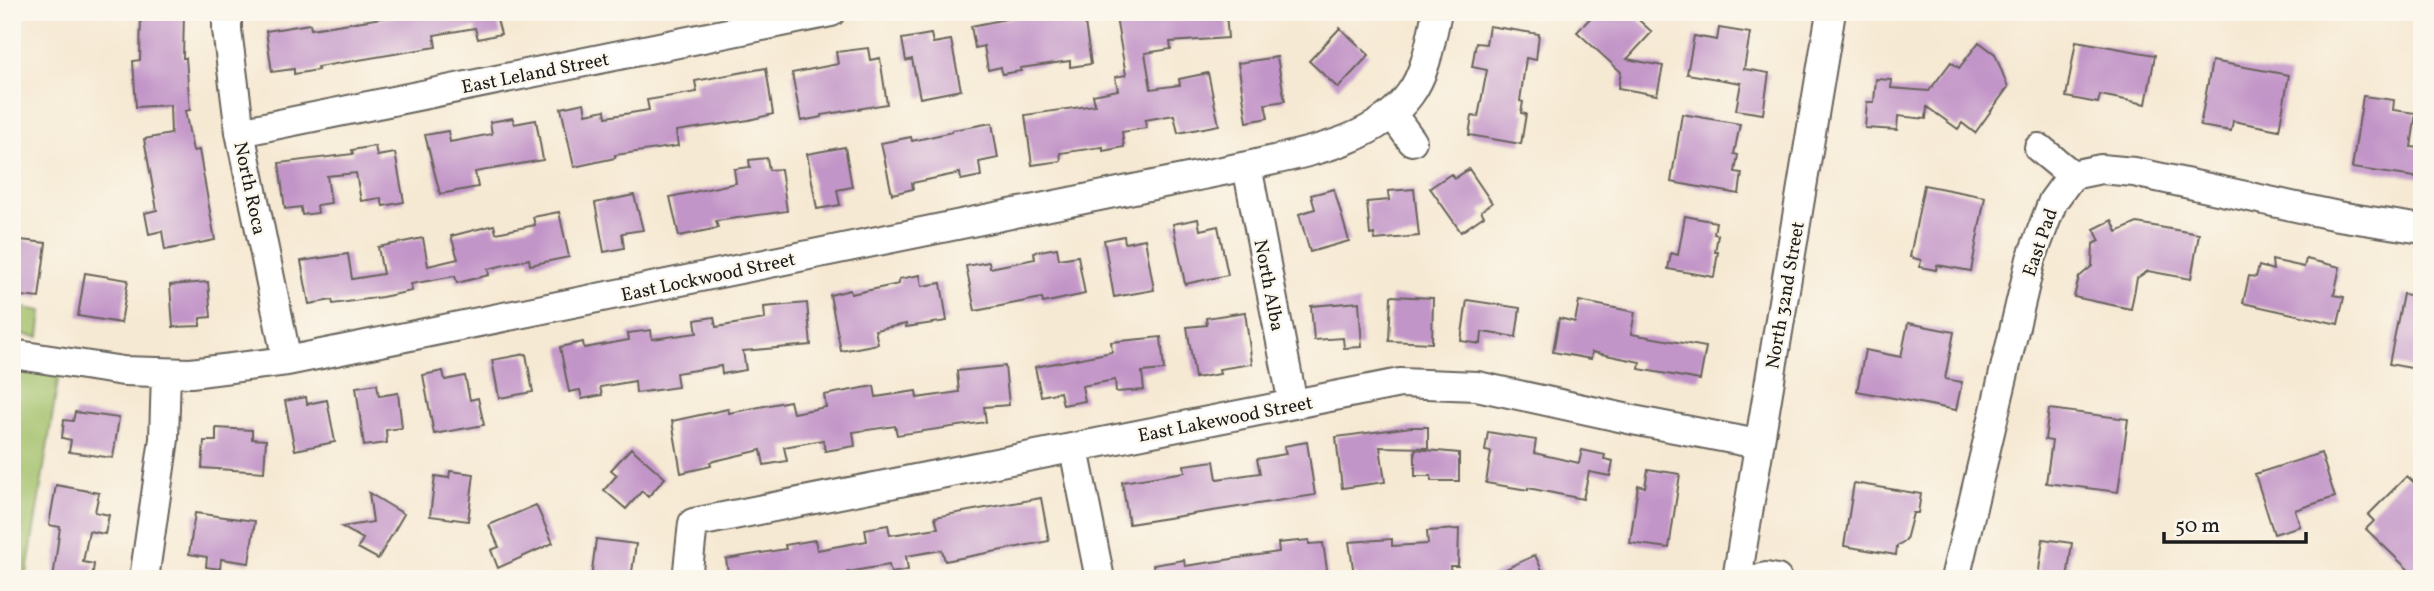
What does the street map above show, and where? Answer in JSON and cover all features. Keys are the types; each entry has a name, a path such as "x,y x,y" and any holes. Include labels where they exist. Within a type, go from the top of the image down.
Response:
{"street":[{"name":"North Roca","path":"227,12 240,132 287,361"},
{"name":"East Leland Street","path":"240,132 831,12"},
{"name":"East Lockwood Street","path":"12,354 123,371 166,373 191,373 287,361 1315,150 1364,132 1392,114 1412,92 1421,72 1437,12"},
{"name":"North 32nd Street","path":"1737,579 1831,12"},
{"path":"1392,114 1412,141"},
{"path":"2039,148 2072,176 2101,169 2134,172 2183,185 2338,216 2422,229"},
{"name":"North Alba","path":"1247,166 1293,404"},
{"name":"East Pad","path":"1955,579 2031,259 2053,201 2072,176"},
{"path":"144,579 164,439 166,373"},
{"name":"East Lakewood Street","path":"687,579 693,523 1400,383 1477,386 1758,444"},
{"path":"1074,449 1100,579"},
{"path":"1759,579 1777,579"}],"green space":[{"path":"12,306 42,311 39,337 12,333"},
{"path":"12,354 61,362 26,579 12,579"}],"building":[{"path":"141,12 184,12 183,58 186,58 190,110 185,111 193,151 199,150 215,240 165,250 162,231 149,234 145,213 157,210 144,139 171,134 170,105 136,107 133,61 140,60"},
{"path":"401,12 495,12 501,34 478,39 475,28 434,35 436,47 317,67 318,70 294,74 294,69 272,72 266,31 310,24 311,29 401,15"},
{"path":"1041,12 1063,12 1064,18 1084,16 1091,64 1070,67 1070,61 1020,68 1021,71 1002,74 1001,67 988,70 984,46 975,48 971,26"},
{"path":"1115,12 1226,12 1228,38 1170,42 1171,49 1145,53 1151,89 1180,85 1179,79 1208,73 1219,125 1178,133 1174,115 1145,120 1146,128 1122,132 1124,147 1060,153 1061,161 1032,165 1025,115 1095,105 1093,95 1118,90 1115,77 1126,75"},
{"path":"1596,12 1630,12 1652,32 1627,59 1663,66 1657,95 1618,88 1621,72 1577,32"},
{"path":"1489,26 1539,34 1536,60 1526,58 1520,101 1523,102 1521,113 1526,114 1521,144 1469,135 1472,116 1478,117 1487,70 1472,67 1476,43 1486,44"},
{"path":"1340,28 1369,55 1338,88 1309,61"},
{"path":"1719,28 1750,33 1744,69 1769,73 1763,114 1736,110 1741,83 1687,74 1694,36 1717,40"},
{"path":"931,34 933,43 951,40 961,90 920,98 912,59 906,61 902,39"},
{"path":"2076,41 2155,55 2146,104 2100,95 2098,103 2066,97"},
{"path":"1979,42 1995,54 2008,87 1975,133 1962,123 1958,129 1927,107 1926,119 1898,116 1897,130 1865,128 1867,102 1874,102 1876,79 1892,80 1891,88 1929,91 1951,62 1959,68"},
{"path":"868,48 870,60 880,58 887,104 801,121 792,73 838,64 836,52"},
{"path":"1277,57 1285,101 1265,104 1268,118 1247,122 1238,63"},
{"path":"2212,61 2289,75 2279,130 2233,121 2231,131 2200,126"},
{"path":"766,68 773,114 676,131 678,146 615,155 615,158 574,167 561,108 584,103 586,114 605,110 606,117 649,110 647,100 697,92 695,81"},
{"path":"2363,96 2394,100 2393,110 2416,113 2411,147 2422,148 2422,178 2352,168"},
{"path":"1682,114 1740,124 1734,154 1738,155 1735,172 1742,173 1739,194 1671,182"},
{"path":"513,118 514,124 536,120 543,160 475,172 478,187 440,194 425,135 448,131 450,142 492,134 490,122"},
{"path":"992,123 998,158 979,162 981,176 961,180 960,173 912,183 913,189 892,194 881,143 911,137 912,141"},
{"path":"375,146 377,156 395,153 404,202 383,206 381,198 361,201 356,173 327,176 331,203 317,205 318,213 302,215 301,207 285,209 279,163 353,154 352,150"},
{"path":"845,147 852,187 837,190 840,205 817,209 807,154"},
{"path":"767,158 769,170 781,169 787,211 716,221 718,228 679,236 670,197 736,183 734,169 750,167 749,160"},
{"path":"1469,169 1492,203 1481,211 1484,216 1461,232 1430,188 1451,174 1454,179"},
{"path":"1924,185 1985,197 1971,271 1937,265 1936,270 1920,267 1921,260 1910,257"},
{"path":"1334,189 1349,241 1310,252 1299,214 1315,209 1311,195"},
{"path":"1414,189 1419,236 1375,240 1374,234 1370,235 1367,202 1389,200 1388,191"},
{"path":"634,195 643,230 622,233 624,248 604,252 595,203"},
{"path":"559,212 569,257 530,265 529,259 488,269 489,275 457,283 455,276 411,284 412,291 382,297 333,304 332,300 309,304 301,261 348,254 352,279 383,274 378,247 423,238 428,266 458,259 451,236 494,225 496,233 535,225 533,217"},
{"path":"1685,216 1716,222 1714,234 1718,235 1715,252 1718,252 1714,277 1668,269 1671,253 1678,255"},
{"path":"1198,219 1200,230 1218,226 1228,275 1185,284 1173,224"},
{"path":"2112,220 2117,232 2137,223 2199,234 2191,279 2148,271 2137,278 2131,309 2074,297 2079,277 2092,266 2093,244 2100,241 2094,229"},
{"path":"1124,236 1125,243 1145,239 1154,290 1114,297 1104,240"},
{"path":"12,239 46,243 39,298 12,295"},
{"path":"1057,248 1059,259 1078,256 1085,294 1043,303 1042,298 975,311 966,266 989,262 990,268 1035,259 1034,252"},
{"path":"2306,259 2340,267 2334,295 2344,297 2338,324 2243,303 2249,276 2256,277 2259,266 2273,270 2272,260 2304,267"},
{"path":"85,273 128,280 121,323 78,316"},
{"path":"920,275 922,286 941,283 947,321 906,327 906,324 875,330 878,344 841,351 830,295 850,290 851,294 899,284 899,279"},
{"path":"208,282 211,317 200,318 200,326 173,327 170,285"},
{"path":"2403,294 2422,297 2422,370 2389,364"},
{"path":"1391,296 1433,298 1432,343 1389,341"},
{"path":"1467,300 1520,308 1516,337 1482,332 1481,344 1461,341"},
{"path":"1579,301 1635,312 1631,334 1706,347 1700,380 1639,369 1640,362 1592,352 1591,359 1553,352 1559,318 1575,322"},
{"path":"1359,302 1362,347 1344,348 1343,338 1314,340 1311,306"},
{"path":"807,303 811,345 743,351 746,370 722,374 721,366 676,373 678,387 636,393 635,381 600,387 602,395 582,399 580,390 569,392 560,347 583,342 584,348 629,340 628,333 651,330 652,339 697,333 695,320 714,317 716,327 765,319 764,307"},
{"path":"1245,312 1252,364 1219,369 1220,374 1195,378 1187,327 1207,325 1206,318"},
{"path":"1908,323 1954,332 1945,379 1962,382 1956,410 1857,391 1865,350 1901,357"},
{"path":"1161,337 1164,370 1142,372 1144,390 1116,392 1115,380 1082,386 1085,401 1063,405 1060,392 1041,396 1035,367 1112,352 1111,342"},
{"path":"526,354 533,392 499,398 492,360"},
{"path":"1005,366 1009,405 984,407 986,422 897,435 895,426 853,432 855,446 825,451 823,440 784,447 787,461 764,465 761,450 710,462 711,466 681,473 672,421 728,409 729,413 790,401 793,413 826,407 824,395 874,386 876,397 916,391 917,398 959,392 957,371"},
{"path":"443,371 445,380 465,376 470,400 478,398 484,425 434,434 423,375"},
{"path":"377,384 379,396 398,393 402,428 386,430 387,443 364,446 356,387"},
{"path":"306,397 307,404 327,400 335,442 295,450 285,401"},
{"path":"2049,409 2128,419 2118,492 2046,483 2052,441 2045,440"},
{"path":"75,412 119,418 113,458 69,452 71,440 62,438 64,420 73,421"},
{"path":"1428,427 1428,448 1380,447 1385,482 1342,488 1336,437"},
{"path":"216,428 252,430 252,439 266,440 264,472 202,468 204,441 216,441"},
{"path":"1488,432 1536,440 1534,453 1579,463 1582,450 1605,455 1604,459 1613,461 1610,476 1589,472 1583,499 1486,483 1491,452 1485,451"},
{"path":"1307,442 1315,495 1129,524 1122,482 1185,472 1184,465 1214,461 1217,479 1260,473 1257,459 1286,454 1284,446"},
{"path":"631,448 665,478 648,497 642,491 626,509 604,490 617,475 611,470"},
{"path":"1415,449 1459,453 1459,481 1431,481 1431,476 1415,476"},
{"path":"2321,453 2335,497 2295,510 2300,526 2274,534 2255,474"},
{"path":"1648,469 1680,474 1669,548 1630,543 1638,485 1645,487"},
{"path":"450,471 474,474 468,521 430,516 435,476 449,478"},
{"path":"2407,476 2422,490 2422,579 2418,579 2366,529 2374,521 2368,515"},
{"path":"1854,483 1921,494 1918,513 1913,513 1906,540 1897,546 1896,555 1844,546"},
{"path":"56,485 99,493 95,512 109,515 105,534 89,531 83,562 94,564 92,579 53,579 60,527 49,525"},
{"path":"369,493 404,514 378,559 358,548 363,539 342,527 373,522"},
{"path":"1041,498 1049,541 945,561 942,550 906,556 908,570 891,573 889,565 847,572 848,577 836,579 729,579 726,559 786,549 785,545 815,540 817,550 867,541 865,529 888,525 890,535 938,528 935,517"},
{"path":"536,505 553,543 498,568 491,550 499,547 489,525"},
{"path":"195,513 255,521 249,563 221,559 220,569 206,567 207,557 189,554"},
{"path":"1459,529 1458,566 1450,566 1451,575 1356,579 1349,542 1392,539 1392,546 1428,544 1427,531"},
{"path":"596,539 636,544 631,579 591,579"},
{"path":"2043,539 2072,543 2067,579 2038,579"},
{"path":"1309,540 1309,544 1323,543 1328,576 1307,579 1155,579 1153,565 1184,560 1185,566 1279,552 1278,543"},
{"path":"1535,555 1546,579 1485,579"}]}
